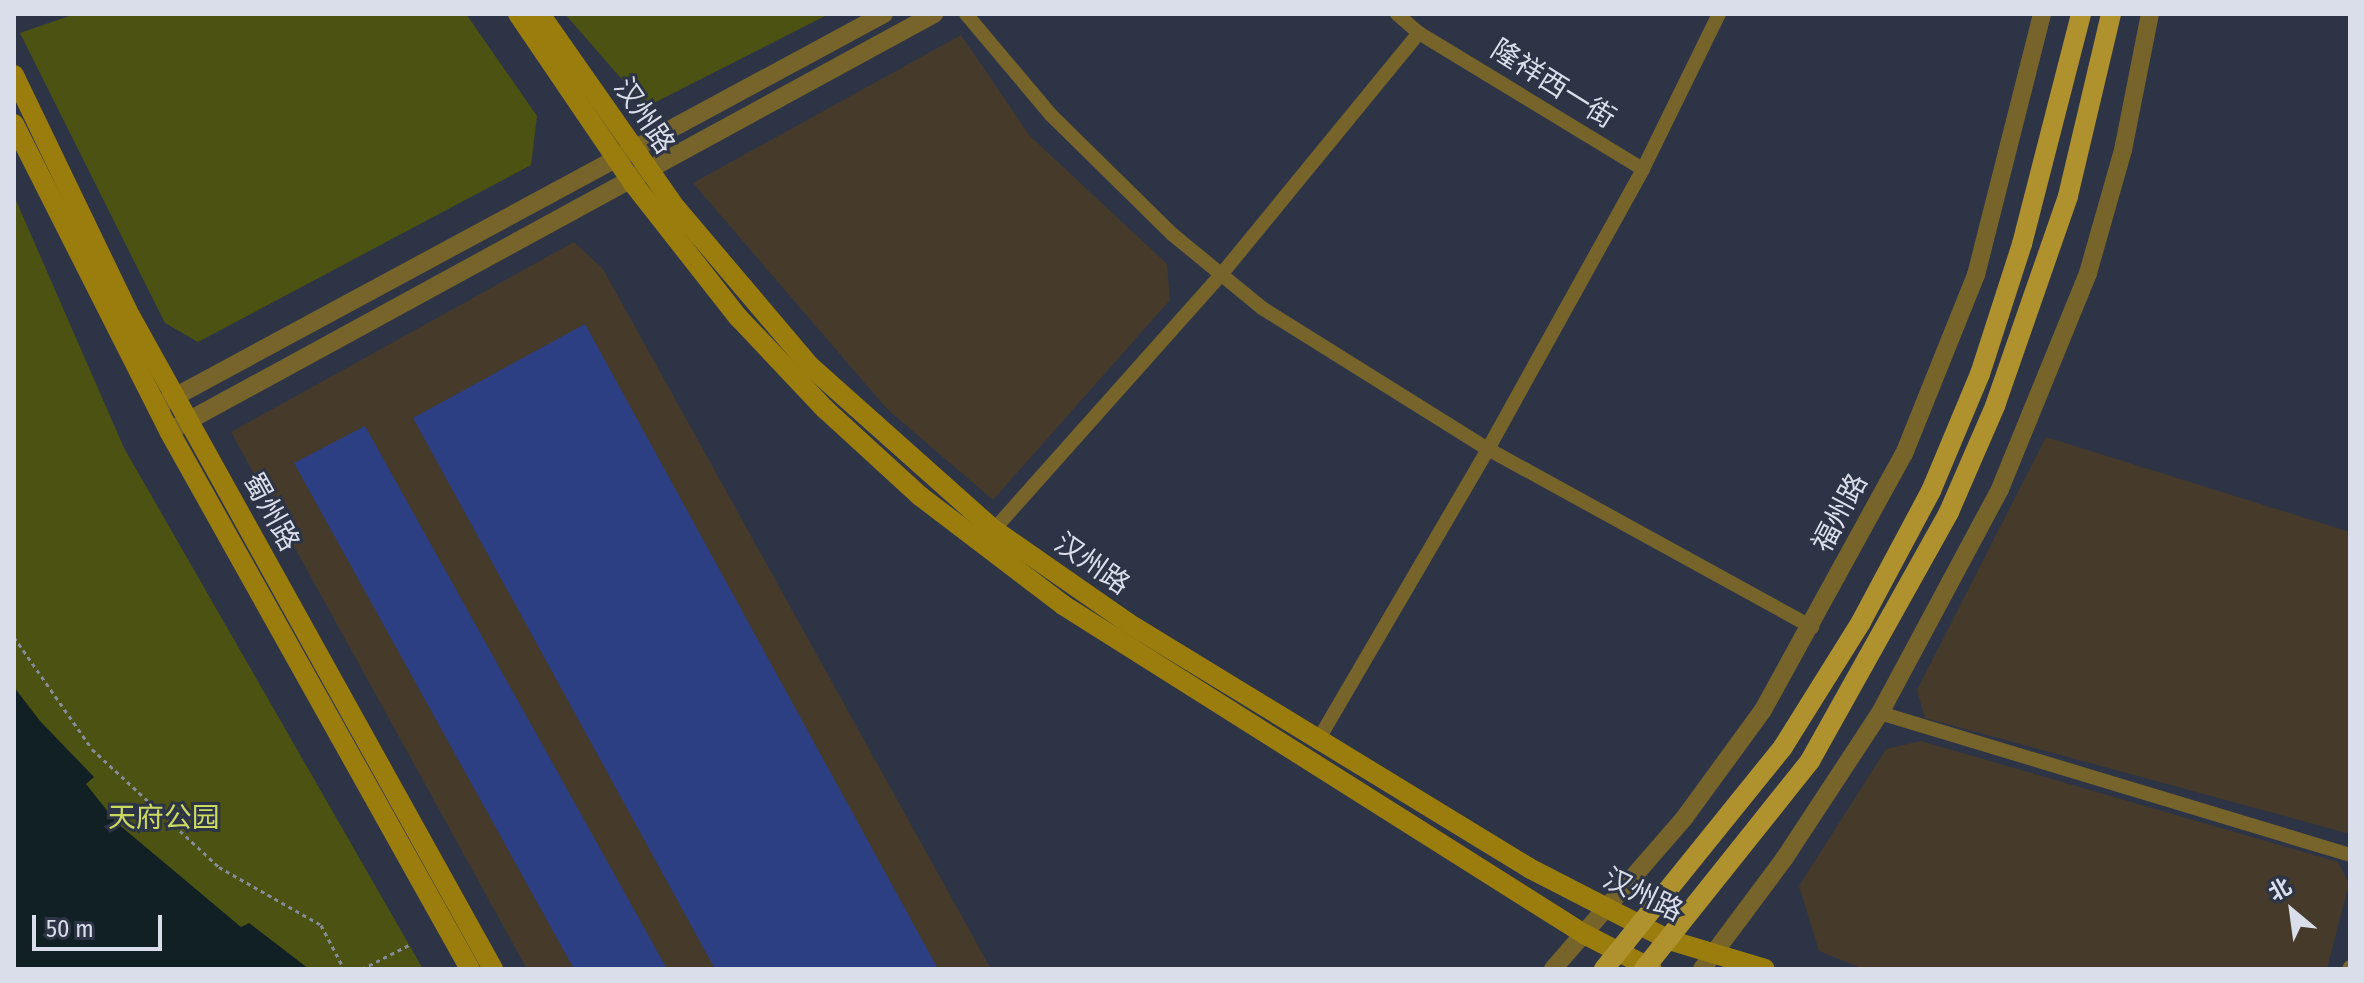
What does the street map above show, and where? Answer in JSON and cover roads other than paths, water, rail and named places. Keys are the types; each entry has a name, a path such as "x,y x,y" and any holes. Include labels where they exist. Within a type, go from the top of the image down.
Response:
{"main road":[{"name":"汉州路","path":"518,14 627,157"},
{"name":"汉州路","path":"540,14 640,177 810,366 987,537 1075,613 1584,934 1611,961 1647,968"},
{"path":"1611,961 1641,929 1783,747 1861,622 1931,491 1980,374 2022,244 2081,14"},
{"path":"1647,968 1810,761 1949,512 1995,406 2063,210 2111,14"},
{"name":"蜀州路","path":"14,75 127,310 493,969"},
{"name":"蜀州路","path":"14,124 156,407 470,969"},
{"name":"汉州路","path":"987,537 1317,742 1608,911 1709,962 1765,969"}],"street":[{"path":"156,407 627,157 884,14"},
{"path":"169,431 565,211 640,177 934,14"},
{"path":"966,14 1051,115 1220,276 1334,355 1488,449 1812,627"},
{"name":"隆祥西一街","path":"1397,14 1419,33 1643,169"},
{"path":"1317,742 1488,449 1643,169 1719,14"},
{"name":"福州路","path":"1553,969 1608,911 1763,710 1812,627 1904,454 1976,275 2042,14"},
{"path":"1709,962 1880,713 2000,489 2041,396 2088,273 2123,150 2150,14"},
{"path":"987,537 1220,276 1419,33"},
{"path":"1880,713 2350,855"}],"park label":[{"name":"天府公园","path":"164,818"}]}
